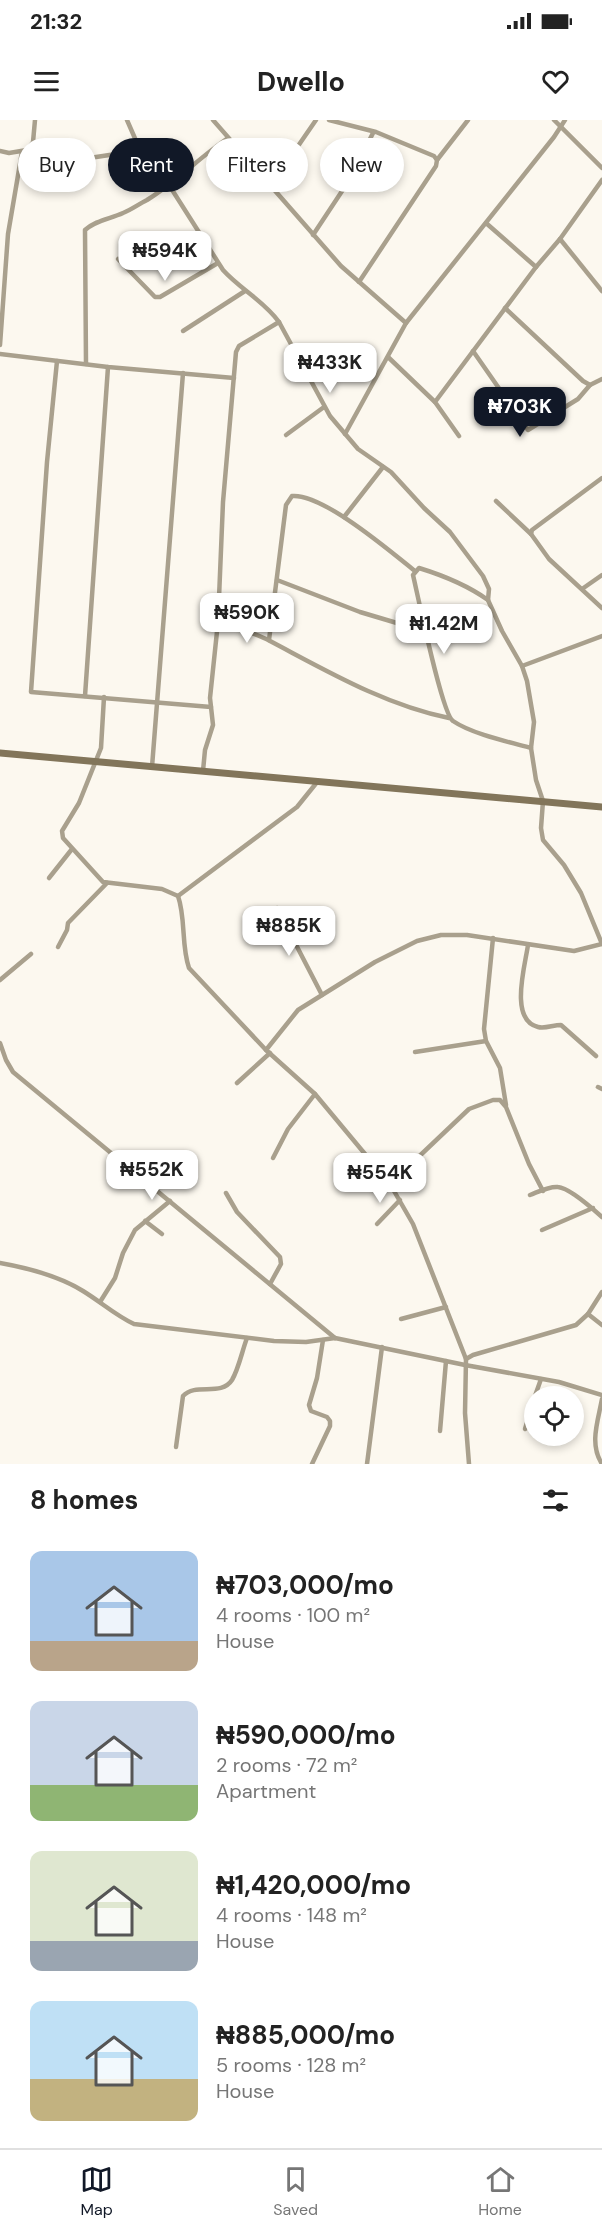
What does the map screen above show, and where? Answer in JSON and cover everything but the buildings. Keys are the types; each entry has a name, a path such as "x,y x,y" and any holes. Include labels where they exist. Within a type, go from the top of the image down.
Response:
{"main road":[{"path":"0,753 602,807"}],"street":[{"path":"33,138 35,120"},
{"path":"127,120 135,138"},
{"path":"213,120 228,138"},
{"path":"304,138 316,120"},
{"path":"329,120 373,133 434,156 437,160"},
{"path":"359,282 436,166 437,160 468,120"},
{"path":"554,120 602,168"},
{"path":"345,434 406,323 554,137 565,120"},
{"path":"313,235 350,179 373,133"},
{"path":"0,151 18,152"},
{"path":"194,162 206,153"},
{"path":"0,345 2,290 8,234 18,175"},
{"path":"435,402 536,267 560,239 602,180"},
{"path":"86,364 85,230 92,224 125,213 158,192"},
{"path":"173,192 233,282 271,310 324,407 345,434 358,449 391,472 450,532 487,582 488,600 522,666 527,681 534,722 531,748 536,780 543,801 540,828 543,840 564,865 581,893 602,944 574,951 493,938 441,935 417,941 375,962 291,1016 268,1052 237,1083"},
{"path":"275,192 342,266 406,323"},
{"path":"486,223 536,267"},
{"path":"0,234 8,234"},
{"path":"560,239 602,291"},
{"path":"118,259 155,297 160,297 218,262"},
{"path":"183,330 245,291"},
{"path":"505,308 558,360 590,385"},
{"path":"203,771 205,750 213,725 211,706 218,621 223,502 236,352 238,346 279,322"},
{"path":"473,351 528,430 578,399 590,385 602,379"},
{"path":"0,354 108,367 234,378"},
{"path":"388,357 435,402 459,436"},
{"path":"57,361 47,462 31,692 211,706"},
{"path":"84,696 108,367"},
{"path":"152,767 183,373"},
{"path":"286,435 324,407"},
{"path":"344,517 383,467"},
{"path":"531,534 537,526 602,478"},
{"path":"269,640 286,505 292,496 300,495 344,517 415,571"},
{"path":"496,501 531,534 549,559 602,608"},
{"path":"449,718 439,687 413,575 419,568 462,583 488,600"},
{"path":"582,589 602,575"},
{"path":"277,580 360,612 427,632"},
{"path":"218,621 269,640 362,688 426,713 449,718 489,736 531,748"},
{"path":"522,666 602,636"},
{"path":"104,697 104,731 97,762 79,803 62,831 63,837 103,882 162,889 178,896 181,905 185,956 189,968 268,1052 315,1094 390,1184 419,1235 466,1359 465,1413 469,1464"},
{"path":"178,896 290,813 318,781"},
{"path":"49,879 72,849"},
{"path":"58,947 68,923 107,883"},
{"path":"277,908 322,995"},
{"path":"493,938 484,1029 486,1041 500,1068 506,1107"},
{"path":"528,945 522,986 524,1019 531,1025 541,1028 561,1025 596,1056"},
{"path":"0,980 31,954"},
{"path":"415,1052 486,1041"},
{"path":"0,1043 13,1072 335,1338"},
{"path":"273,1158 288,1129 315,1094"},
{"path":"390,1184 469,1109 493,1100 501,1100 543,1191"},
{"path":"530,1195 558,1187 564,1188 602,1217"},
{"path":"226,1193 237,1212 280,1257 281,1264 270,1284"},
{"path":"377,1224 399,1200"},
{"path":"100,1302 115,1278 123,1253 135,1230 170,1201"},
{"path":"542,1230 593,1208"},
{"path":"145,1221 162,1234"},
{"path":"0,1263 67,1283 100,1302 119,1317 134,1324 285,1342 335,1338 559,1382 602,1397 595,1440 598,1458 602,1464"},
{"path":"466,1359 576,1325 588,1314 602,1292"},
{"path":"400,1319 446,1307"},
{"path":"588,1314 602,1325"},
{"path":"176,1447 183,1395 192,1389 224,1387 231,1381 247,1338"},
{"path":"312,1464 330,1426 327,1417 311,1411 309,1405 317,1378 323,1340"},
{"path":"367,1464 382,1347"},
{"path":"440,1431 446,1361"},
{"path":"539,1386 541,1379"}]}
